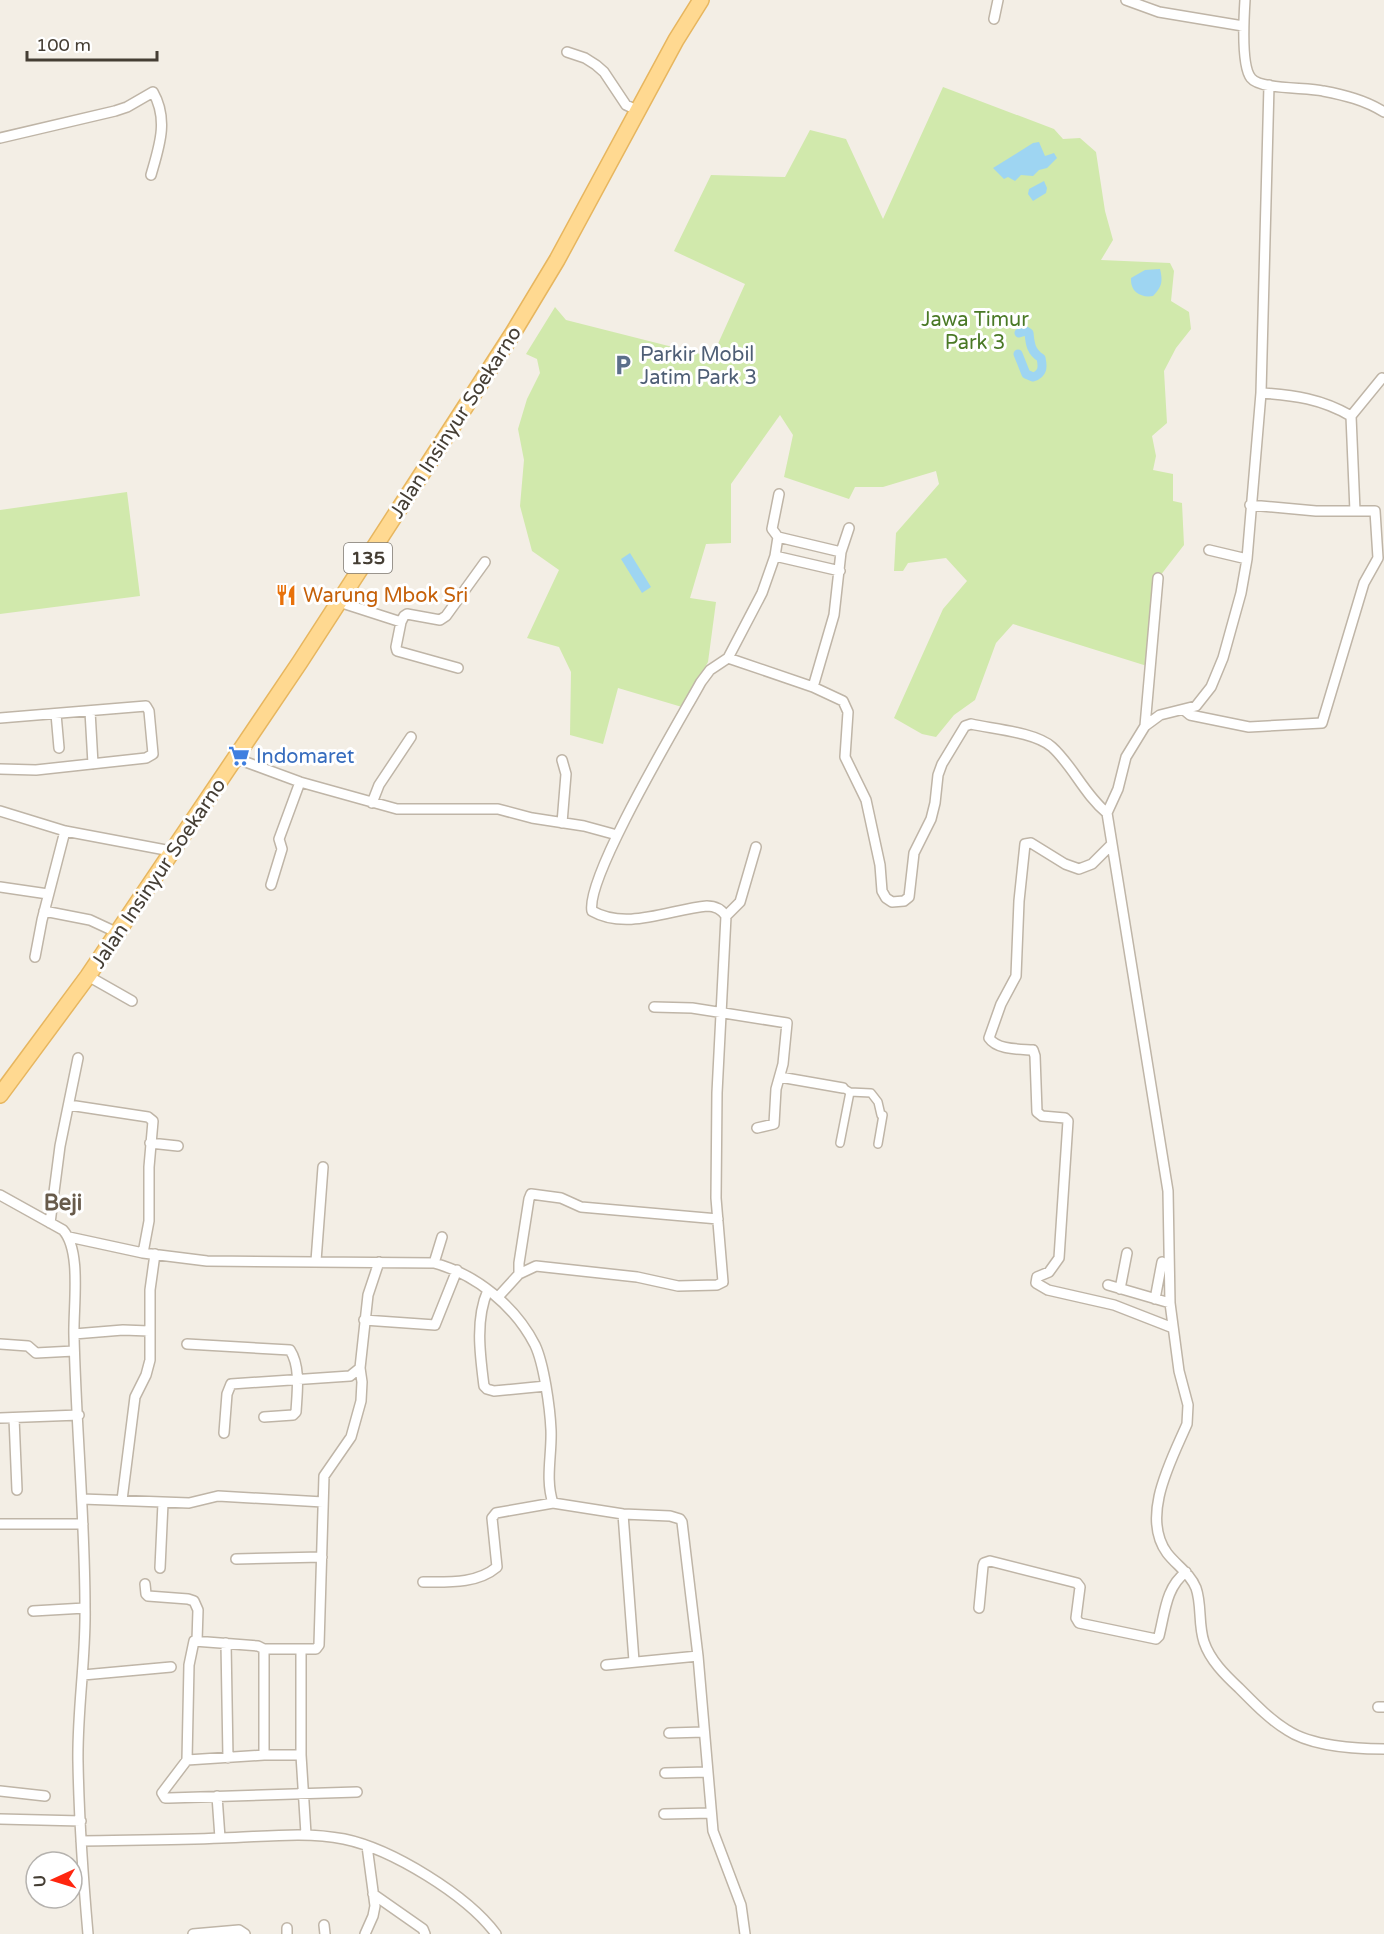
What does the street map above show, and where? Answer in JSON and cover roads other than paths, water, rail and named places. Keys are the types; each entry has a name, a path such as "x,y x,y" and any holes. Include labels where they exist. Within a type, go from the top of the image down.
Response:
{"main road":[{"name":"Jalan Insinyur Soekarno","path":"0,1095 118,933 339,602 513,333 557,260 676,40 701,0"}],"street":[{"path":"994,19 998,0"},
{"path":"1126,0 1159,12 1243,26"},
{"path":"1245,0 1243,26 1247,72 1251,78 1269,85 1312,89 1351,97 1384,112"},
{"path":"567,52 585,58 596,65 604,72 626,105 639,111"},
{"path":"1269,85 1261,393 1247,559 1241,593 1218,673 1201,701 1196,706 1160,715 1145,726 1126,757 1118,789 1107,813 1168,1191 1170,1303 1179,1371 1186,1393 1189,1415 1162,1484 1157,1512 1161,1540 1167,1552 1194,1584 1200,1600 1204,1641 1211,1658 1264,1713 1288,1732 1314,1741 1367,1749 1384,1749"},
{"path":"0,138 115,111 153,92 160,106 162,124 160,144 151,176"},
{"path":"1355,511 1351,416 1382,378"},
{"path":"1261,393 1323,401 1351,416"},
{"path":"779,494 772,529 778,537 841,552"},
{"path":"1184,710 1191,715 1249,727 1322,723 1364,583 1378,558 1376,512 1374,510 1316,511 1250,505"},
{"path":"813,687 834,615 841,552 849,528"},
{"path":"726,916 717,908 708,906 639,919 625,919 596,914 592,911 591,905 593,891 617,835 700,682 710,670 728,658 762,592 775,556 778,537"},
{"path":"1209,550 1247,559"},
{"path":"775,556 840,571"},
{"path":"458,668 397,651 401,622 407,615 443,619 485,562"},
{"path":"1145,726 1158,578"},
{"path":"339,602 401,622"},
{"path":"728,658 813,687 837,697 846,706 848,719 845,757 866,800 880,865 882,891 892,902 904,902 909,897 914,853 931,819 938,775 942,764 965,726 971,724 1020,734 1040,740 1052,747 1097,805 1107,813"},
{"path":"0,718 146,706 149,711 153,754 146,758 36,770 0,769"},
{"path":"90,711 93,764"},
{"path":"56,714 59,748"},
{"path":"372,803 379,785 411,737"},
{"path":"235,758 300,782 372,803 413,810 498,809 617,835"},
{"path":"562,760 567,774 562,823"},
{"path":"272,885 282,849 279,839 300,782"},
{"path":"0,811 65,831 171,851"},
{"path":"34,957 65,831"},
{"path":"1112,844 1092,864 1079,869 1065,864 1031,843 1025,844 1019,900 1017,976 1001,1004 989,1038 991,1042 999,1046 1033,1050 1037,1112 1042,1116 1065,1118 1068,1121 1059,1258 1049,1272 1037,1277 1036,1283 1048,1290 1114,1305 1173,1328"},
{"path":"498,1297 519,1274 536,1266 637,1277 678,1286 717,1285 723,1282 716,1198 717,1093 726,916 740,902 756,847"},
{"path":"0,887 48,894"},
{"path":"44,911 90,920 118,933"},
{"path":"88,976 132,1001"},
{"path":"654,1007 692,1008 787,1023 780,1077 776,1089 774,1124 757,1128"},
{"path":"50,1223 60,1146 78,1058"},
{"path":"780,1077 871,1093 883,1115 878,1144"},
{"path":"840,1143 847,1090"},
{"path":"69,1104 148,1117 153,1121 150,1143 150,1210 144,1253"},
{"path":"150,1143 178,1146"},
{"path":"316,1261 322,1167"},
{"path":"519,1274 531,1194 561,1198 582,1207 718,1220"},
{"path":"0,1195 63,1230 69,1237 74,1268 74,1352 79,1415 85,1608 78,1762 88,1934"},
{"path":"69,1237 144,1253 207,1261 434,1263 457,1270 498,1297 521,1322 536,1347 546,1386 551,1431 548,1466 553,1503"},
{"path":"434,1263 442,1238"},
{"path":"1120,1289 1127,1253"},
{"path":"122,1500 135,1397 146,1375 150,1360 150,1290 155,1254"},
{"path":"357,1792 165,1798 163,1796 164,1790 187,1760 189,1665 193,1643 197,1641 226,1643 258,1646 264,1649 316,1649 319,1645 324,1476 346,1446 361,1401 360,1368 364,1320 368,1296 379,1262"},
{"path":"1155,1299 1162,1262"},
{"path":"364,1320 435,1325 457,1270"},
{"path":"1108,1285 1170,1303"},
{"path":"488,1290 483,1300 479,1350 484,1386 494,1391 546,1386"},
{"path":"74,1334 123,1330 149,1331"},
{"path":"0,1344 28,1346 36,1353 74,1352"},
{"path":"187,1344 290,1350 295,1360 297,1379 296,1412 264,1417"},
{"path":"224,1433 227,1394 231,1384 350,1376 360,1368"},
{"path":"0,1418 79,1415"},
{"path":"14,1418 17,1490"},
{"path":"82,1499 189,1503 218,1496 323,1503"},
{"path":"160,1568 163,1503"},
{"path":"423,1582 452,1582 479,1578 497,1567 492,1518 496,1513 553,1503 623,1514 670,1516 680,1519 698,1656 715,1840 741,1905 745,1934"},
{"path":"623,1514 634,1661"},
{"path":"0,1524 83,1524"},
{"path":"236,1559 322,1557"},
{"path":"979,1608 984,1563 990,1561 1077,1582 1080,1587 1076,1618 1079,1623 1156,1639 1159,1636 1171,1588 1176,1579 1186,1572"},
{"path":"145,1584 148,1596 194,1601 198,1610 197,1641"},
{"path":"33,1611 85,1608"},
{"path":"226,1643 228,1758"},
{"path":"264,1649 264,1755"},
{"path":"301,1649 301,1755 306,1834"},
{"path":"606,1665 698,1656"},
{"path":"83,1675 171,1667"},
{"path":"669,1733 705,1732"},
{"path":"187,1760 301,1755"},
{"path":"665,1773 708,1772"},
{"path":"0,1791 45,1796"},
{"path":"217,1796 220,1838"},
{"path":"664,1814 711,1813"},
{"path":"0,1819 81,1821"},
{"path":"81,1841 306,1834 345,1839 367,1846 415,1868 484,1918 496,1934"},
{"path":"365,1934 375,1910 367,1846"},
{"path":"373,1894 423,1929 425,1934"},
{"path":"193,1934 239,1930 245,1934"}],"water":[{"path":"1039,142 1045,156 1054,153 1057,158 1047,168 1039,170 1033,176 1021,175 1015,181 1008,177 1004,179 993,168 1033,143"},
{"path":"1044,181 1047,188 1046,193 1033,201 1028,194 1029,189"},
{"path":"1160,269 1161,284 1153,296 1144,296 1134,290 1131,278 1145,270"},
{"path":"630,553 651,587 642,593 621,559"}],"waterway":[{"path":"1018,354 1026,374 1033,377 1039,374 1042,367 1041,358 1032,347 1029,333 1026,331 1019,333"}],"place":[{"name":"Parkir Mobil Jatim Park 3","path":"623,365"},
{"name":"Warung Mbok Sri","path":"286,595"},
{"name":"Indomaret","path":"239,756"}],"district":[{"name":"Beji","path":"63,1202"}],"park label":[{"name":"Jawa Timur Park 3","path":"975,330"}]}
